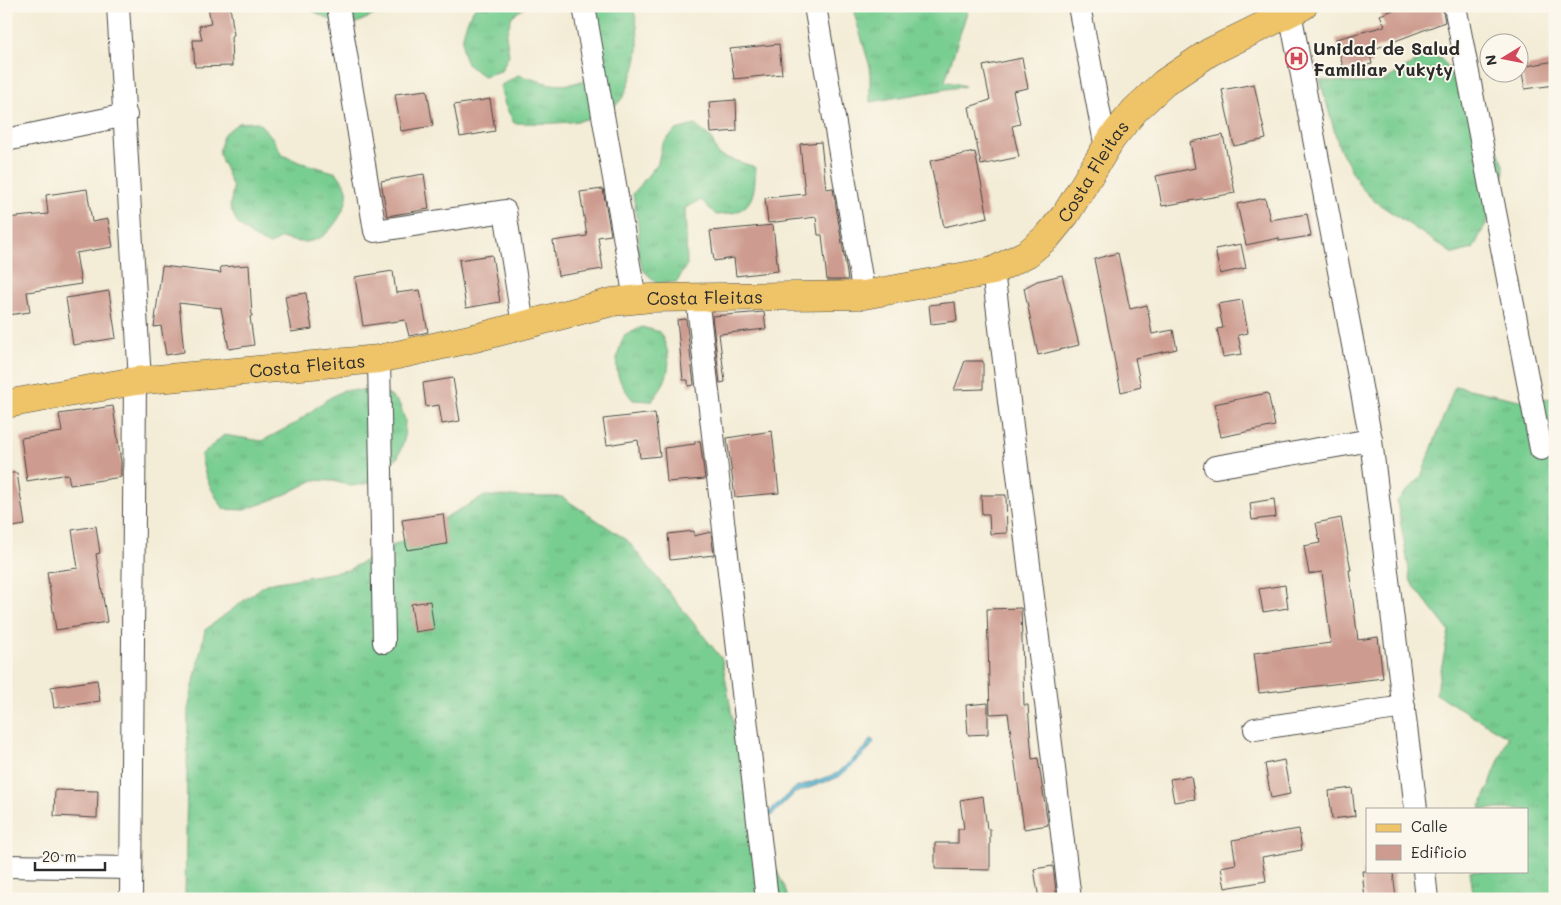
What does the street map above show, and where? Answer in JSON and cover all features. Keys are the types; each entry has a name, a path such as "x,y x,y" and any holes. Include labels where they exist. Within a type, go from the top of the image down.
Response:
{"main road":[{"name":"Costa Fleitas","path":"6,404 138,381 379,359 462,341 567,312 635,299 864,295 993,271 1028,253 1048,236 1066,214 1106,148 1135,110 1164,83 1210,52 1296,9"}],"street":[{"path":"118,6 126,114 138,381 130,899"},
{"path":"338,6 375,231 505,211 523,325"},
{"path":"584,6 635,299"},
{"path":"815,6 864,295"},
{"path":"1078,6 1106,148"},
{"path":"1455,6 1541,449"},
{"path":"1296,9 1371,440 1416,808"},
{"path":"6,140 126,114"},
{"path":"993,271 1070,899"},
{"path":"697,297 767,899"},
{"path":"379,359 384,642"},
{"path":"1215,467 1371,440"},
{"path":"1255,728 1404,707"},
{"path":"6,866 131,868"},
{"path":"1424,872 1427,899"}],"green space":[{"path":"312,6 393,6 346,28 313,11"},
{"path":"476,6 527,6 512,16 506,35 509,55 501,71 483,76 467,63 463,49 466,26"},
{"path":"586,6 633,7 638,33 637,59 623,97 614,107 588,119 557,123 514,123 505,105 500,86 518,75 547,83 564,85 583,81 594,76"},
{"path":"852,6 969,6 945,81 965,86 870,102 870,67"},
{"path":"1425,56 1440,58 1474,93 1504,165 1503,190 1473,249 1453,254 1373,200 1360,186 1339,147 1320,80 1356,83 1384,81"},
{"path":"258,122 272,137 282,155 337,173 345,186 347,197 342,212 333,227 321,237 302,242 281,238 270,245 252,236 238,224 230,207 233,188 219,153 223,135 238,123"},
{"path":"695,125 711,138 718,155 755,167 754,188 749,203 737,212 716,215 701,200 685,208 687,264 677,282 658,284 643,270 638,252 639,232 633,194 658,163 662,144 676,130"},
{"path":"642,327 660,332 669,359 667,376 652,401 633,400 618,377 617,370 618,354 624,336"},
{"path":"1455,386 1519,400 1555,398 1555,899 1474,899 1470,872 1528,872 1528,808 1480,808 1508,737 1436,694 1449,631 1411,582 1397,501 1421,477"},
{"path":"344,390 384,391 399,403 405,420 404,440 398,457 370,483 351,486 333,481 314,480 280,497 244,510 224,509 209,483 201,455 224,435 262,441 296,423 326,400"},
{"path":"485,496 562,497 627,540 722,659 750,817 785,888 788,899 185,899 188,710 205,630 266,584 348,570"}],"water":[{"path":"871,738 874,742 867,752 839,777 795,793 771,816 768,813 795,788 838,773 865,748"}],"building":[{"path":"208,6 230,6 234,35 231,36 232,66 195,67 193,40 202,40 199,26 211,24"},
{"path":"1404,6 1442,6 1445,22 1369,51 1372,64 1344,71 1336,39 1385,26 1380,15"},
{"path":"779,44 782,74 734,79 730,49"},
{"path":"1022,58 1028,88 1013,91 1020,124 1012,126 1019,157 981,165 969,107 990,100 983,66"},
{"path":"1555,61 1555,85 1525,89 1524,82 1528,82 1528,66"},
{"path":"1254,84 1266,139 1234,146 1222,90"},
{"path":"427,90 433,126 401,131 395,94"},
{"path":"490,99 495,131 460,137 454,105"},
{"path":"736,100 737,131 711,133 709,102"},
{"path":"1223,135 1235,193 1162,206 1156,176 1195,168 1190,142"},
{"path":"821,142 826,189 833,188 848,280 827,280 822,235 818,235 816,217 768,223 765,198 805,194 800,144"},
{"path":"975,152 988,217 944,227 930,161"},
{"path":"424,174 429,209 387,216 381,181"},
{"path":"87,189 92,222 108,219 113,247 76,253 81,284 27,292 30,312 8,315 6,301 6,218 48,214 46,195"},
{"path":"603,189 611,235 598,237 603,269 558,276 553,241 587,236 580,192"},
{"path":"1265,198 1270,220 1307,214 1311,236 1279,241 1279,238 1246,245 1237,204"},
{"path":"773,225 778,271 736,276 734,258 714,261 710,231"},
{"path":"1241,244 1246,268 1220,274 1215,249"},
{"path":"1118,253 1130,309 1147,305 1152,334 1173,330 1177,349 1135,358 1141,387 1121,392 1094,259"},
{"path":"492,255 500,302 466,308 459,260"},
{"path":"249,265 252,316 250,317 254,345 229,349 221,308 179,303 184,352 166,355 161,326 154,327 162,266 221,273 220,267"},
{"path":"393,271 396,293 420,290 428,332 409,336 405,320 363,326 355,277"},
{"path":"1062,275 1079,345 1038,355 1024,288 1037,281"},
{"path":"109,291 116,338 73,345 66,298"},
{"path":"306,293 312,329 291,332 285,296"},
{"path":"1242,300 1248,333 1238,335 1242,354 1223,357 1217,329 1223,328 1218,304"},
{"path":"955,302 957,321 931,324 929,305"},
{"path":"764,312 766,329 719,334 725,382 720,383 712,316"},
{"path":"686,319 694,385 688,386 688,380 683,380 677,320"},
{"path":"965,361 983,361 983,389 954,390"},
{"path":"453,378 460,421 442,424 439,405 426,407 423,383"},
{"path":"1268,393 1275,426 1221,437 1214,404"},
{"path":"113,406 121,462 121,477 70,485 68,474 27,481 21,438 62,432 59,414"},
{"path":"655,413 660,456 640,458 638,440 607,445 603,419"},
{"path":"772,431 779,493 735,497 727,438"},
{"path":"695,441 700,441 705,479 667,482 664,448 695,444"},
{"path":"6,473 17,473 25,525 6,528"},
{"path":"981,495 1006,495 1007,533 990,534 989,514 982,514"},
{"path":"1274,499 1276,517 1252,520 1250,503"},
{"path":"443,514 447,544 407,550 402,520"},
{"path":"1341,518 1351,570 1349,570 1358,640 1378,637 1383,678 1259,693 1254,653 1331,643 1322,572 1309,574 1304,546 1320,543 1316,523"},
{"path":"96,526 100,553 96,554 107,622 56,630 47,572 78,568 72,530"},
{"path":"694,531 694,536 711,532 714,555 670,560 668,534"},
{"path":"1285,585 1288,608 1263,612 1259,589"},
{"path":"430,601 434,629 415,632 411,604"},
{"path":"1021,608 1024,705 1028,705 1032,759 1038,758 1048,825 1024,829 1008,713 990,714 987,609"},
{"path":"97,680 100,701 54,708 51,687"},
{"path":"988,703 988,734 968,735 966,705"},
{"path":"1284,760 1290,794 1271,798 1265,764"},
{"path":"1191,776 1195,799 1174,802 1170,779"},
{"path":"1352,788 1355,816 1332,819 1329,791"},
{"path":"55,790 98,791 97,818 54,816"},
{"path":"983,796 987,829 990,829 990,870 935,869 935,843 958,843 958,829 964,829 960,800"},
{"path":"1299,829 1302,850 1262,857 1266,881 1225,888 1221,867 1236,864 1232,840"},
{"path":"1053,866 1057,899 1039,899 1034,869"},
{"path":"1362,871 1393,872 1396,899 1365,899"}],"place":[{"name":"Unidad de Salud Familiar Yukyty","path":"1297,58"}]}
